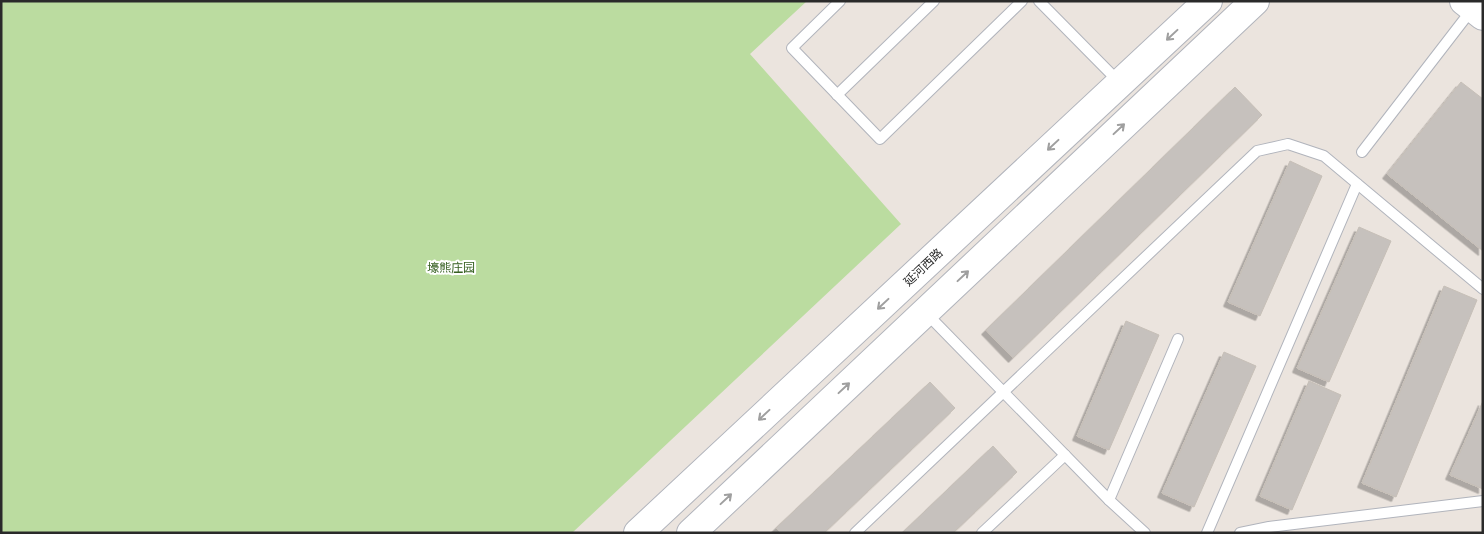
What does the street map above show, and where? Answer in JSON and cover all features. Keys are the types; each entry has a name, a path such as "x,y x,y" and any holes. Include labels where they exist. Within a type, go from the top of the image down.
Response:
{"street":[{"name":"延河西路","path":"638,533 1208,1"},
{"path":"691,533 1254,1"}],"lane":[{"path":"840,1 792,48 880,139 1022,1"},
{"path":"837,95 934,1"},
{"path":"1039,1 1120,83"},
{"path":"1362,152 1474,7"},
{"path":"855,533 1257,151 1288,144 1324,156 1483,288"},
{"path":"1207,533 1357,184"},
{"path":"925,312 1109,500 1145,533"},
{"path":"1109,500 1178,338"},
{"path":"982,533 1064,454"},
{"path":"1240,533 1269,527 1483,501"}],"green space":[{"name":"壕熊庄园","path":"1,1 807,1 750,54 901,224 572,533 1,533"}],"building":[{"path":"1461,82 1483,99 1483,251 1387,174"},
{"path":"1235,87 1262,115 1013,358 986,330"},
{"path":"1290,161 1322,176 1260,316 1228,302"},
{"path":"1359,227 1391,241 1329,382 1297,368"},
{"path":"1444,286 1477,300 1396,497 1362,483"},
{"path":"1126,321 1159,335 1109,450 1077,436"},
{"path":"1224,352 1256,366 1194,507 1162,493"},
{"path":"1309,381 1341,395 1292,510 1260,496"},
{"path":"930,382 955,408 824,533 781,533 776,528"},
{"path":"1483,401 1483,489 1450,475"},
{"path":"993,446 1017,472 953,533 902,533"}]}
